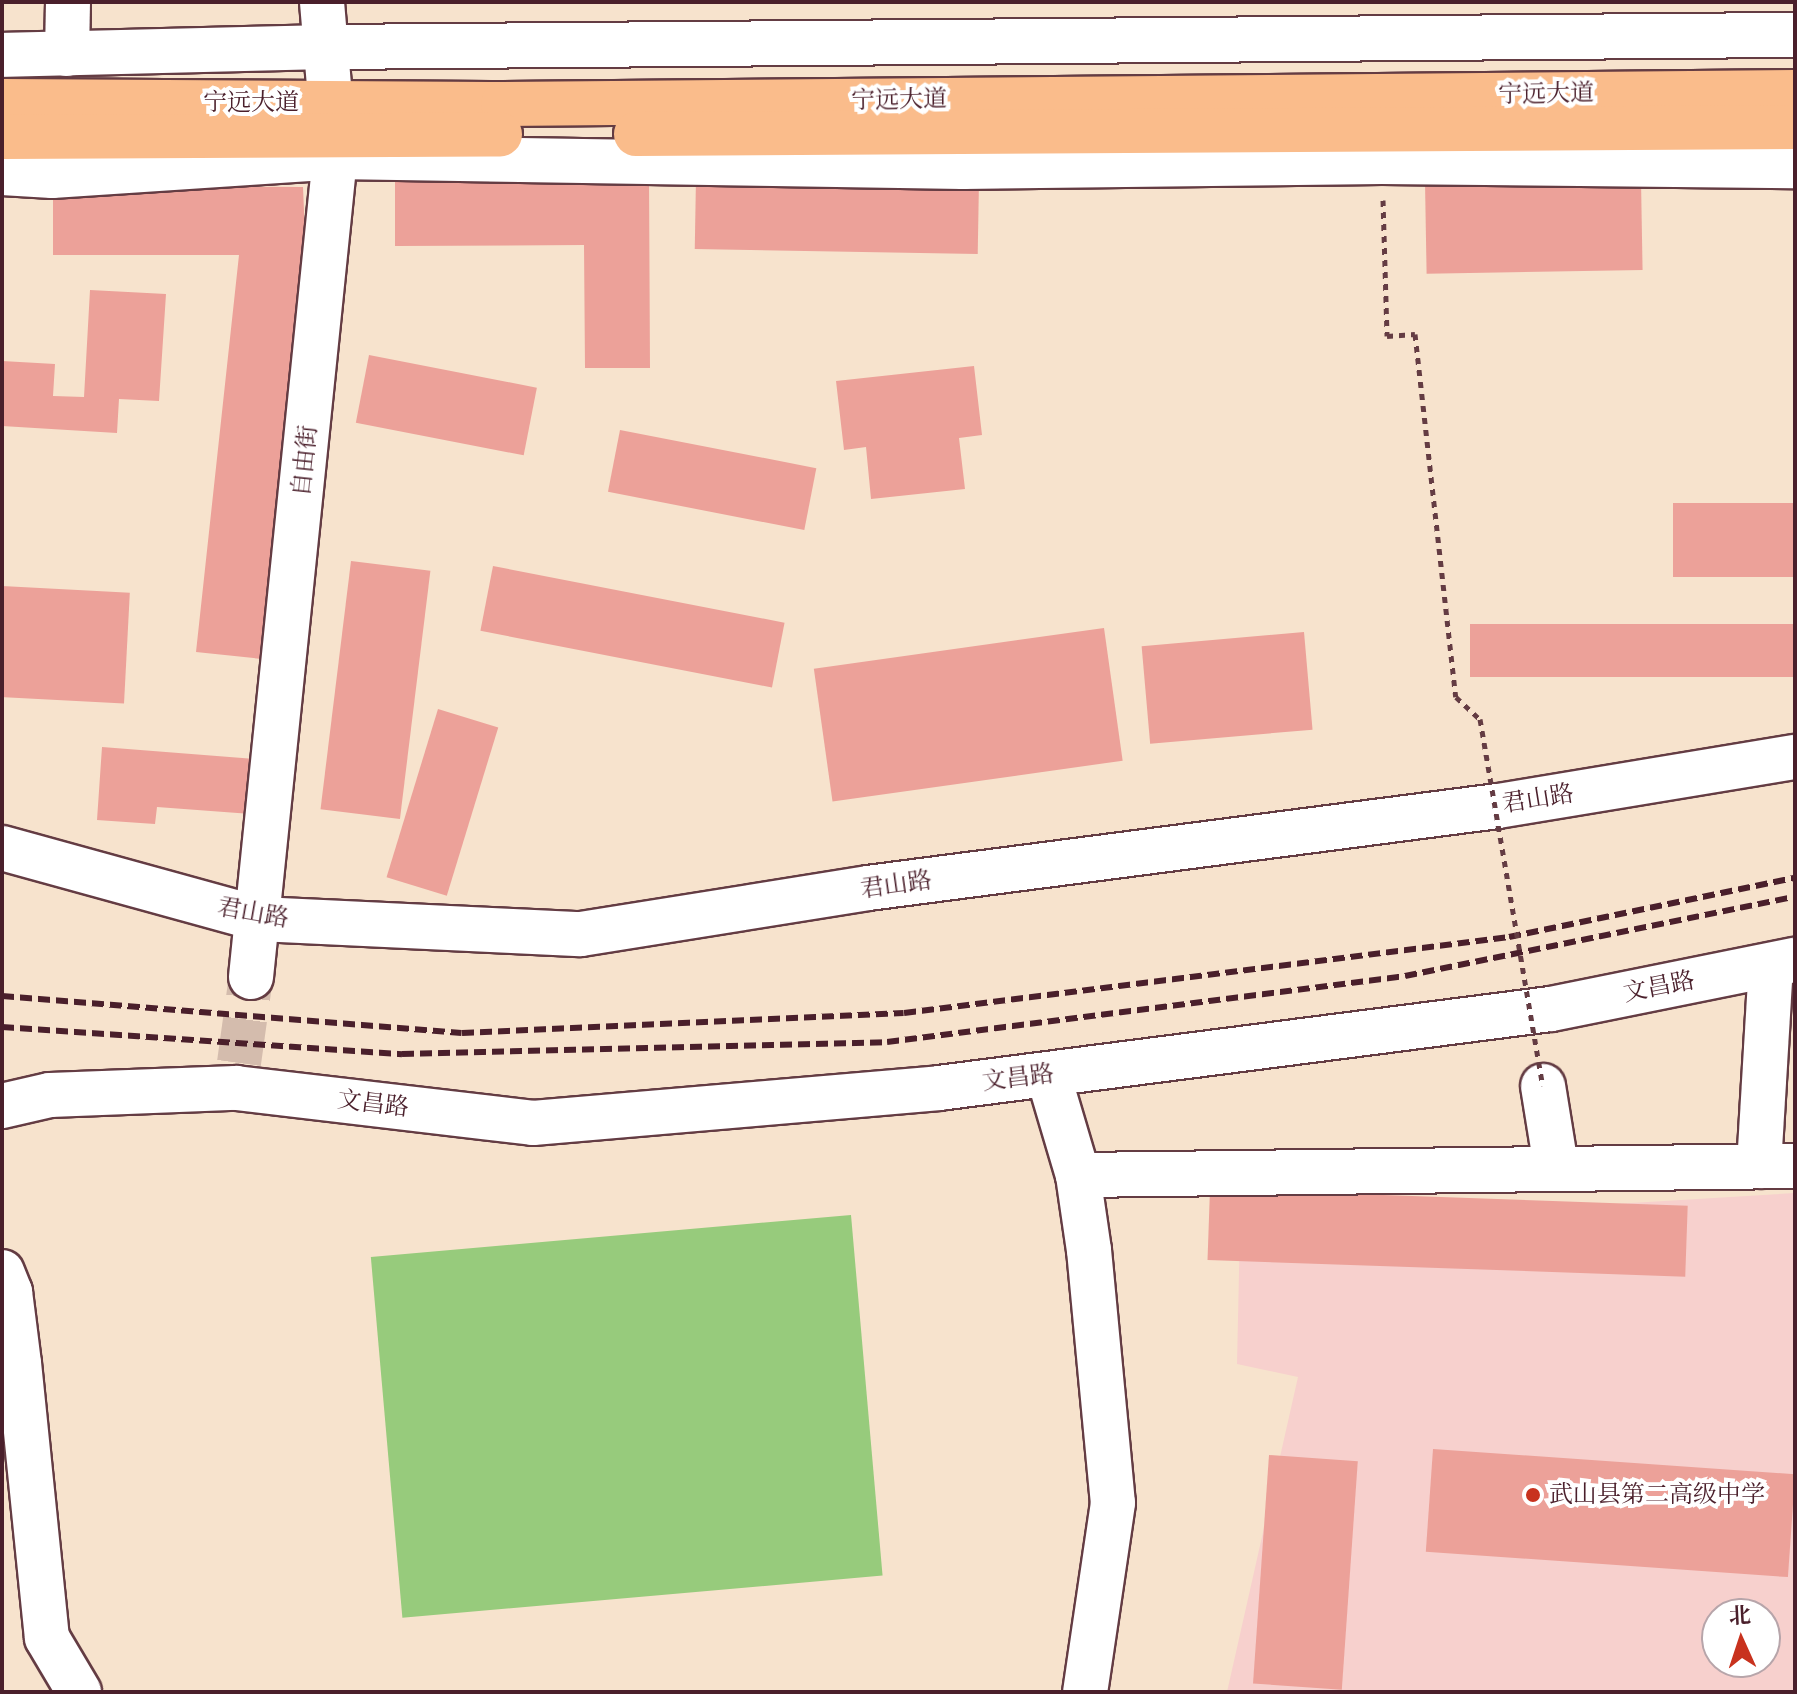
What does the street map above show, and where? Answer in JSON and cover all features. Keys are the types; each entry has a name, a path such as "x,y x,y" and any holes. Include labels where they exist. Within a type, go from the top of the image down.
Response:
{"main road":[{"name":"宁远大道","path":"2,101 332,132 1795,92"},
{"name":"宁远大道","path":"2,137 332,132 1795,127"}],"street":[{"path":"67,54 68,2"},
{"name":"自由街","path":"251,977 259,919 332,132 322,2"},
{"path":"2,55 325,47 1795,35"},
{"path":"2,173 52,176 332,132 963,167 1382,162 1795,166"},
{"name":"君山路","path":"2,848 259,919 581,934 868,888 1498,806 1795,757"},
{"path":"1078,1175 1556,1166 1777,1166 1783,963"},
{"name":"文昌路","path":"2,1106 50,1095 238,1075 533,1123 939,1088 1551,1009 1783,963"},
{"path":"1048,1074 1078,1175 1089,1250 1113,1503 1085,1692"},
{"path":"1543,1086 1556,1166"},
{"path":"2,1272 10,1292 19,1363 47,1638 79,1692"}],"path":[{"path":"1382,162 1387,336 1415,334 1456,697 1480,719 1543,1086"}],"shaded area":[{"name":"武山县第二高级中学","path":"1795,1193 1795,1692 1227,1692 1298,1377 1237,1364 1240,1227"}],"green space":[{"path":"851,1215 883,1576 402,1618 371,1257"}],"building":[{"path":"649,174 650,368 585,368 584,245 395,246 395,175"},
{"path":"696,178 979,183 978,254 695,249"},
{"path":"1641,180 1643,270 1427,274 1425,184"},
{"path":"53,186 303,187 306,259 262,659 196,652 239,255 53,255"},
{"path":"90,290 166,294 159,401 119,399 117,433 2,426 2,361 55,364 53,396 84,397"},
{"path":"369,355 537,388 524,455 356,423"},
{"path":"974,366 982,435 959,438 965,489 871,499 866,447 844,450 836,381"},
{"path":"620,430 816,468 804,530 608,492"},
{"path":"1673,503 1795,503 1795,577 1673,577"},
{"path":"351,561 430,571 400,819 321,809"},
{"path":"493,566 785,623 772,687 480,631"},
{"path":"2,586 130,593 124,704 2,697"},
{"path":"1470,624 1795,624 1795,677 1470,677"},
{"path":"1104,628 1123,761 833,801 814,669"},
{"path":"1304,632 1313,730 1150,744 1142,646"},
{"path":"438,709 498,727 447,896 387,877"},
{"path":"102,747 255,759 251,814 157,807 155,824 97,820"},
{"path":"1210,1189 1688,1206 1685,1277 1208,1260"},
{"path":"1433,1449 1795,1474 1788,1577 1426,1552"},
{"path":"1269,1455 1358,1461 1342,1690 1253,1683"}],"tunnel":[{"path":"239,1063 251,977"}],"railway":[{"path":"2,996 462,1033 904,1013 1509,937 1795,878"},
{"path":"2,1027 402,1054 887,1042 1405,976 1795,897"}],"place":[{"name":"武山县第二高级中学","path":"1533,1495"}]}
